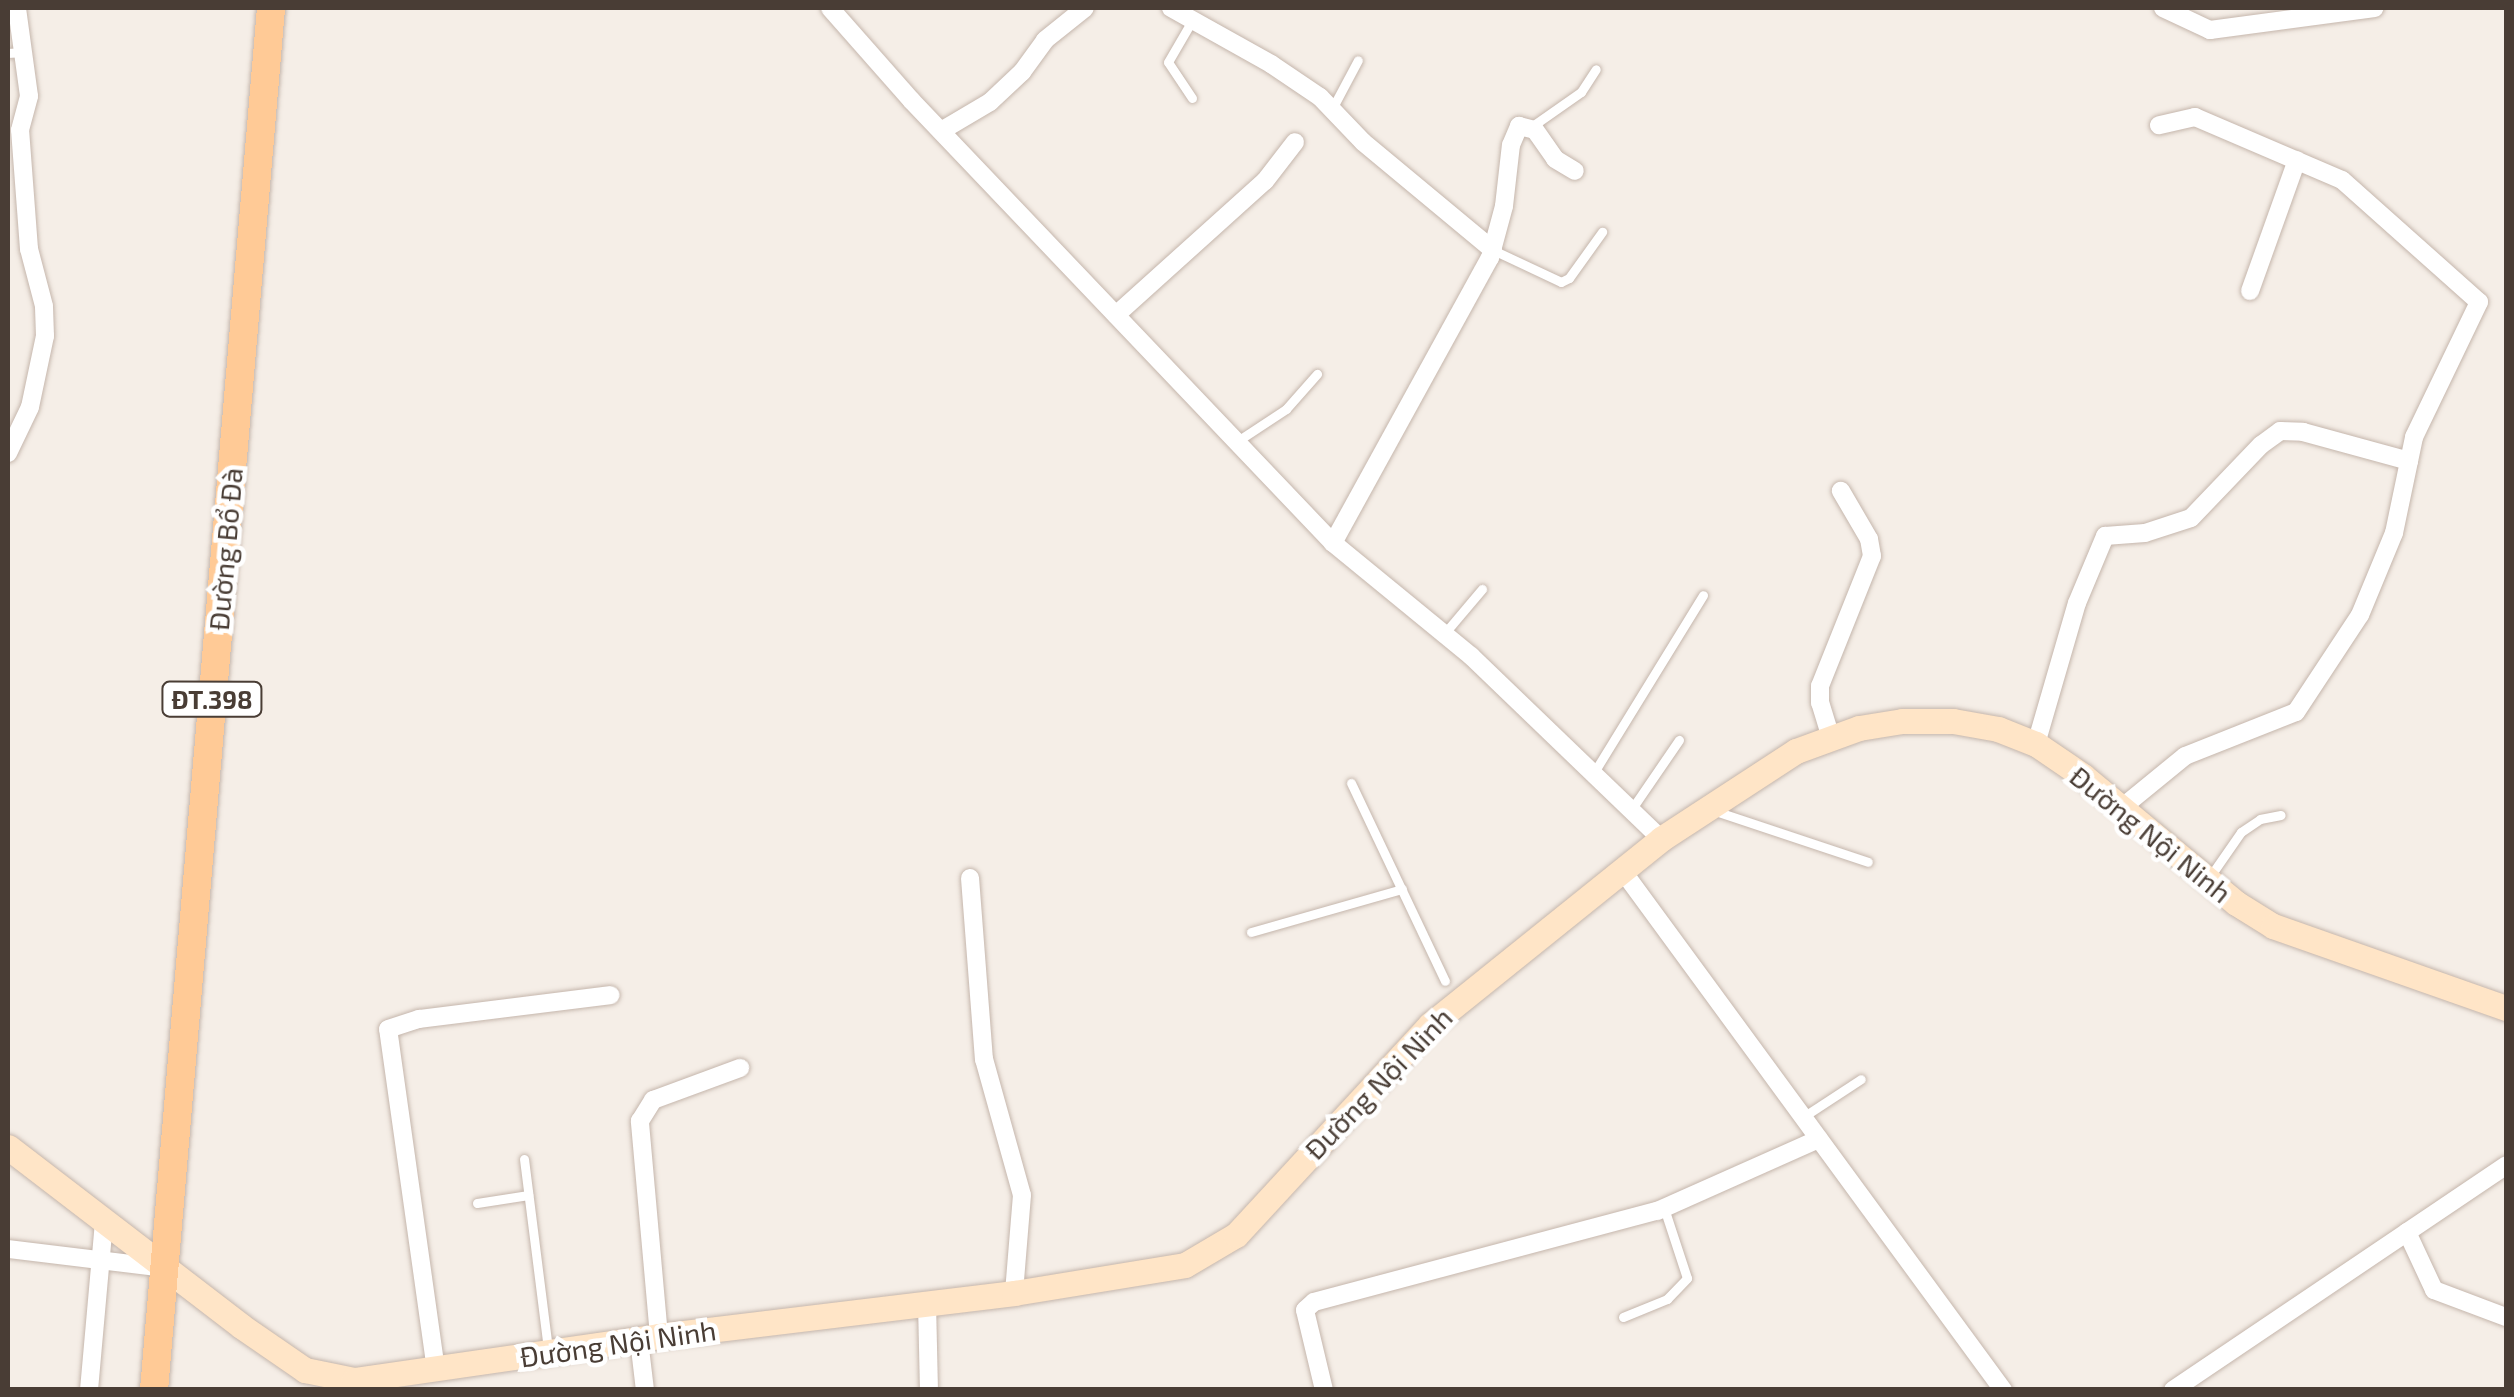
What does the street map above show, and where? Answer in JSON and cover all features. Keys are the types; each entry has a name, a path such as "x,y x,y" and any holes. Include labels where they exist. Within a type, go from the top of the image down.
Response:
{"main road":[{"name":"Đường Bổ Đà","path":"154,1390 270,8"}],"street":[{"path":"8,453 30,408 46,336 26,210 20,130 28,96 15,52 17,8"},
{"path":"830,8 941,131 1333,543 1444,634 1661,839"},
{"path":"941,131 990,102 1045,40 1086,8"},
{"path":"1171,8 1272,64 1332,109 1363,142 1493,250"},
{"path":"2163,8 2210,30 2374,8"},
{"path":"2120,810 2186,756 2296,712 2360,614 2394,534 2414,438 2479,302 2362,193 2196,117 2158,125"},
{"path":"1333,543 1493,250 1510,145 1520,126 1531,127 1554,159 1574,170"},
{"path":"1116,315 1265,181 1296,142"},
{"path":"2250,290 2297,160"},
{"path":"2036,744 2077,603 2105,536 2145,533 2190,518 2261,445 2280,431 2303,432 2409,461"},
{"path":"1831,738 1820,703 1824,671 1858,600 1872,556 1869,539 1840,491"},
{"name":"Đường Nội Ninh","path":"8,1147 164,1268 305,1370 354,1380 649,1338 1014,1294 1186,1265 1236,1235 1430,1024 1451,991 1661,839 1796,751 1859,728 1902,721 1953,721 1998,729 2036,744 2083,776 2208,881 2273,926 2506,1008"},
{"path":"1622,870 2004,1390"},
{"path":"970,878 984,1059 1022,1195 1014,1294"},
{"path":"436,1370 388,1029 419,1019 610,995"},
{"path":"644,1390 649,1338 640,1121 652,1100 740,1068"},
{"path":"1324,1390 1305,1310 1314,1302 1664,1208 1820,1138"},
{"path":"2173,1390 2506,1165"},
{"path":"89,1390 104,1222"},
{"path":"2407,1232 2434,1290 2506,1317"},
{"path":"8,1249 164,1268"},
{"path":"927,1303 929,1390"}],"lane":[{"path":"1192,19 1168,62 1192,98"},
{"path":"1332,109 1358,60"},
{"path":"1531,127 1581,92 1596,69"},
{"path":"1493,250 1560,282 1569,278 1602,232"},
{"path":"1236,442 1286,410 1317,374"},
{"path":"1444,634 1482,588"},
{"path":"1593,774 1704,595"},
{"path":"1631,810 1679,740"},
{"path":"1352,783 1451,991"},
{"path":"1708,809 1868,862"},
{"path":"2208,881 2240,832 2260,819 2281,815"},
{"path":"1250,932 1402,889"},
{"path":"1804,1117 1860,1079"},
{"path":"524,1159 548,1352"},
{"path":"477,1203 528,1194"},
{"path":"1623,1317 1667,1298 1687,1278 1664,1208"}]}
